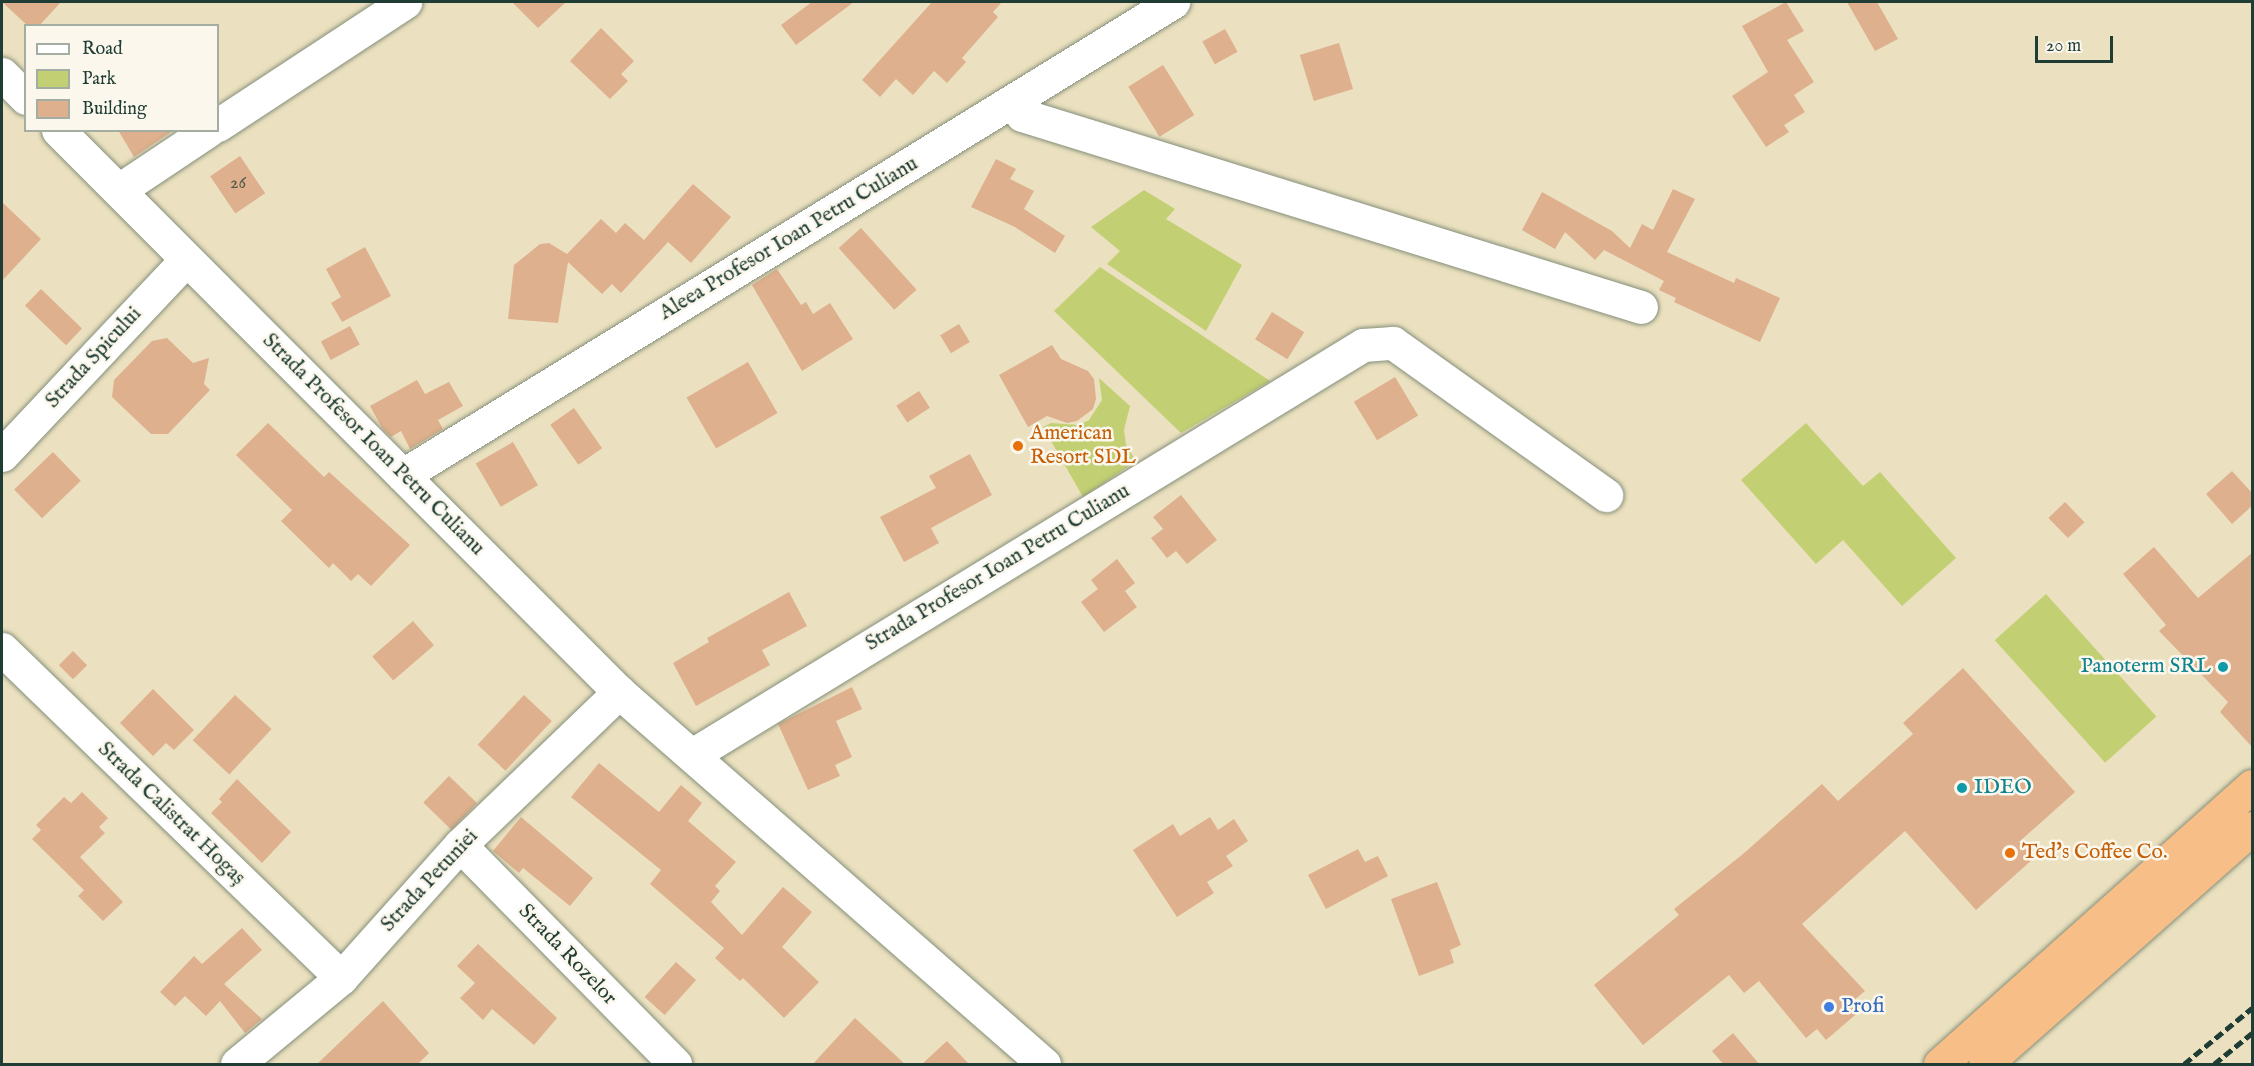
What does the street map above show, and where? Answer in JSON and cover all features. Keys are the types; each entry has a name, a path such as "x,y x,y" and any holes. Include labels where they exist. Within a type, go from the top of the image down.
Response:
{"highway":[{"path":"1940,1065 2253,786"},
{"path":"1985,1065 2253,828"}],"street":[{"path":"219,124 405,2"},
{"name":"Aleea Profesor Ioan Petru Culianu","path":"403,475 1173,2"},
{"path":"2,74 24,96"},
{"path":"1014,101 1022,115 1641,307"},
{"name":"Strada Profesor Ioan Petru Culianu","path":"60,132 619,692 1044,1065"},
{"path":"119,190 206,132"},
{"name":"Strada Spicului","path":"2,455 186,260"},
{"name":"Strada Profesor Ioan Petru Culianu","path":"692,755 1363,345 1393,343 1606,495"},
{"name":"Strada Calistrat Hogaș","path":"2,649 341,978"},
{"name":"Strada Petuniei","path":"237,1065 341,978 460,845 619,692"},
{"name":"Strada Rozelor","path":"460,845 675,1065"}],"green space":[{"path":"1144,190 1175,209 1166,219 1242,265 1206,331 1107,264 1120,251 1091,227"},
{"path":"1100,267 1270,381 1181,433 1054,311"},
{"path":"1099,378 1130,406 1124,430 1126,445 1136,461 1083,497 1043,427 1051,423 1079,425 1089,420 1102,400"},
{"path":"1806,423 1863,486 1880,472 1956,558 1902,606 1843,540 1816,564 1741,480"},
{"path":"2046,594 2156,717 2105,763 1995,640"}],"building":[{"path":"2,2 61,2 41,24 26,24"},
{"path":"512,2 566,2 538,28"},
{"path":"812,2 854,2 796,45 781,25"},
{"path":"932,2 1002,2 993,12 998,17 962,58 966,62 947,83 934,71 913,95 896,79 880,97 862,80"},
{"path":"1786,2 1804,31 1787,40 1814,82 1794,95 1805,112 1784,125 1789,132 1766,147 1732,96 1768,72 1742,26"},
{"path":"1847,2 1877,2 1898,39 1875,51"},
{"path":"601,28 634,61 621,74 628,81 610,99 570,61"},
{"path":"1225,29 1238,52 1215,64 1202,42"},
{"path":"1339,43 1353,89 1314,101 1300,55"},
{"path":"1163,65 1194,115 1159,137 1128,87"},
{"path":"119,132 171,132 134,157"},
{"path":"240,156 265,193 235,213 210,176"},
{"path":"996,159 1016,169 1010,179 1034,191 1024,209 1065,236 1055,253 1015,227 971,207"},
{"path":"693,184 731,217 691,263 668,242 621,293 612,284 602,294 568,262 558,323 508,319 514,265 540,244 549,243 567,254 601,219 616,233 625,223 644,240"},
{"path":"1673,189 1695,199 1667,252 1734,283 1736,278 1780,298 1760,342 1674,302 1676,298 1659,290 1664,281 1604,250 1595,260 1565,232 1555,249 1522,230 1542,192 1612,231 1630,248 1642,224 1653,230"},
{"path":"2,202 41,239 2,281"},
{"path":"861,228 917,290 894,310 839,248"},
{"path":"365,247 391,296 342,322 331,303 341,297 326,269"},
{"path":"777,269 801,305 806,302 813,314 830,303 853,339 802,371 752,285"},
{"path":"41,289 82,329 66,345 25,306"},
{"path":"1272,312 1304,332 1287,359 1255,339"},
{"path":"959,324 970,342 951,353 940,335"},
{"path":"350,326 360,345 331,360 321,341"},
{"path":"167,338 193,363 209,358 204,384 210,390 168,434 151,434 112,397 114,380 152,341"},
{"path":"1052,345 1061,359 1088,371 1094,379 1096,399 1093,409 1077,421 1067,423 1047,416 1028,427 999,375"},
{"path":"748,362 778,413 716,449 687,398"},
{"path":"1395,377 1418,416 1377,440 1354,402"},
{"path":"417,380 425,394 449,382 463,406 438,420 443,429 410,449 401,431 391,437 382,428 370,406"},
{"path":"919,391 930,408 907,422 896,406"},
{"path":"574,408 602,448 578,465 550,425"},
{"path":"268,423 324,477 329,472 410,545 371,586 358,574 351,581 333,563 329,568 281,521 292,510 236,455"},
{"path":"513,442 538,485 501,507 476,463"},
{"path":"53,452 81,481 42,518 14,490"},
{"path":"970,454 992,495 931,528 939,543 904,562 880,517 936,488 929,476"},
{"path":"2232,471 2253,494 2253,505 2232,524 2206,494"},
{"path":"1181,495 1217,540 1187,564 1176,551 1167,558 1151,538 1163,529 1153,517"},
{"path":"2065,502 2084,522 2068,538 2048,518"},
{"name":"Panoterm SRL","path":"2154,547 2198,598 2253,552 2253,748 2220,712 2228,702 2159,631 2166,625 2123,574"},
{"path":"1117,559 1135,583 1125,591 1137,607 1104,632 1081,602 1098,589 1091,580"},
{"path":"789,592 807,626 762,650 770,665 696,706 673,663 709,642 707,638"},
{"path":"413,621 434,645 393,681 372,656"},
{"path":"73,651 87,665 73,679 59,665"},
{"path":"1963,668 2075,792 2019,842 2034,858 1976,910 1905,831 1802,924 1865,991 1853,1001 1861,1010 1826,1040 1817,1029 1806,1038 1759,981 1744,993 1729,975 1643,1045 1594,985 1679,915 1674,909 1743,854 1822,784 1838,801 1913,734 1903,723"},
{"path":"852,687 862,709 836,721 852,757 835,765 840,776 808,790 778,724"},
{"path":"153,689 194,730 174,750 166,743 153,756 120,723"},
{"path":"235,695 272,729 229,774 193,740"},
{"path":"524,695 552,721 505,771 478,745"},
{"path":"599,763 659,812 681,785 702,803 688,821 736,862 715,886 720,891 711,902 742,935 783,887 812,912 782,947 819,982 784,1018 743,978 740,981 715,958 724,948 650,884 661,870 571,797"},
{"path":"449,776 477,803 451,830 423,803"},
{"path":"237,779 291,832 262,863 211,813 222,802 219,799"},
{"path":"82,792 108,818 99,827 105,833 80,857 123,902 103,921 78,896 84,890 32,839 41,830 36,825 64,797 71,803"},
{"path":"521,817 593,878 570,906 523,868 519,873 493,851"},
{"path":"1210,817 1218,830 1234,819 1248,841 1226,856 1233,866 1207,882 1214,893 1177,917 1133,850 1173,824 1180,836"},
{"path":"1358,849 1365,862 1378,856 1388,876 1326,909 1308,875"},
{"path":"1437,882 1461,945 1450,950 1454,963 1419,976 1391,899"},
{"path":"242,928 262,950 224,984 262,1019 245,1033 220,1001 206,1016 185,996 175,1006 160,992 194,956 202,964"},
{"path":"478,944 557,1018 534,1045 492,1009 483,1020 460,998 475,983 457,966"},
{"path":"676,962 696,980 665,1015 645,997"},
{"path":"383,1001 429,1053 417,1065 316,1065"},
{"path":"855,1018 906,1065 812,1065"},
{"path":"1733,1033 1760,1065 1724,1065 1712,1051"},
{"path":"947,1041 970,1065 921,1065"}],"railway":[{"path":"2184,1064 2252,1008"},
{"path":"2214,1064 2252,1033"}],"place":[{"name":"American Resort SDL","path":"1018,446"},
{"name":"Panoterm SRL","path":"2223,667"},
{"name":"IDEO","path":"1962,788"},
{"name":"Ted's Coffee Co.","path":"2010,853"},
{"name":"Profi","path":"1829,1007"}]}
